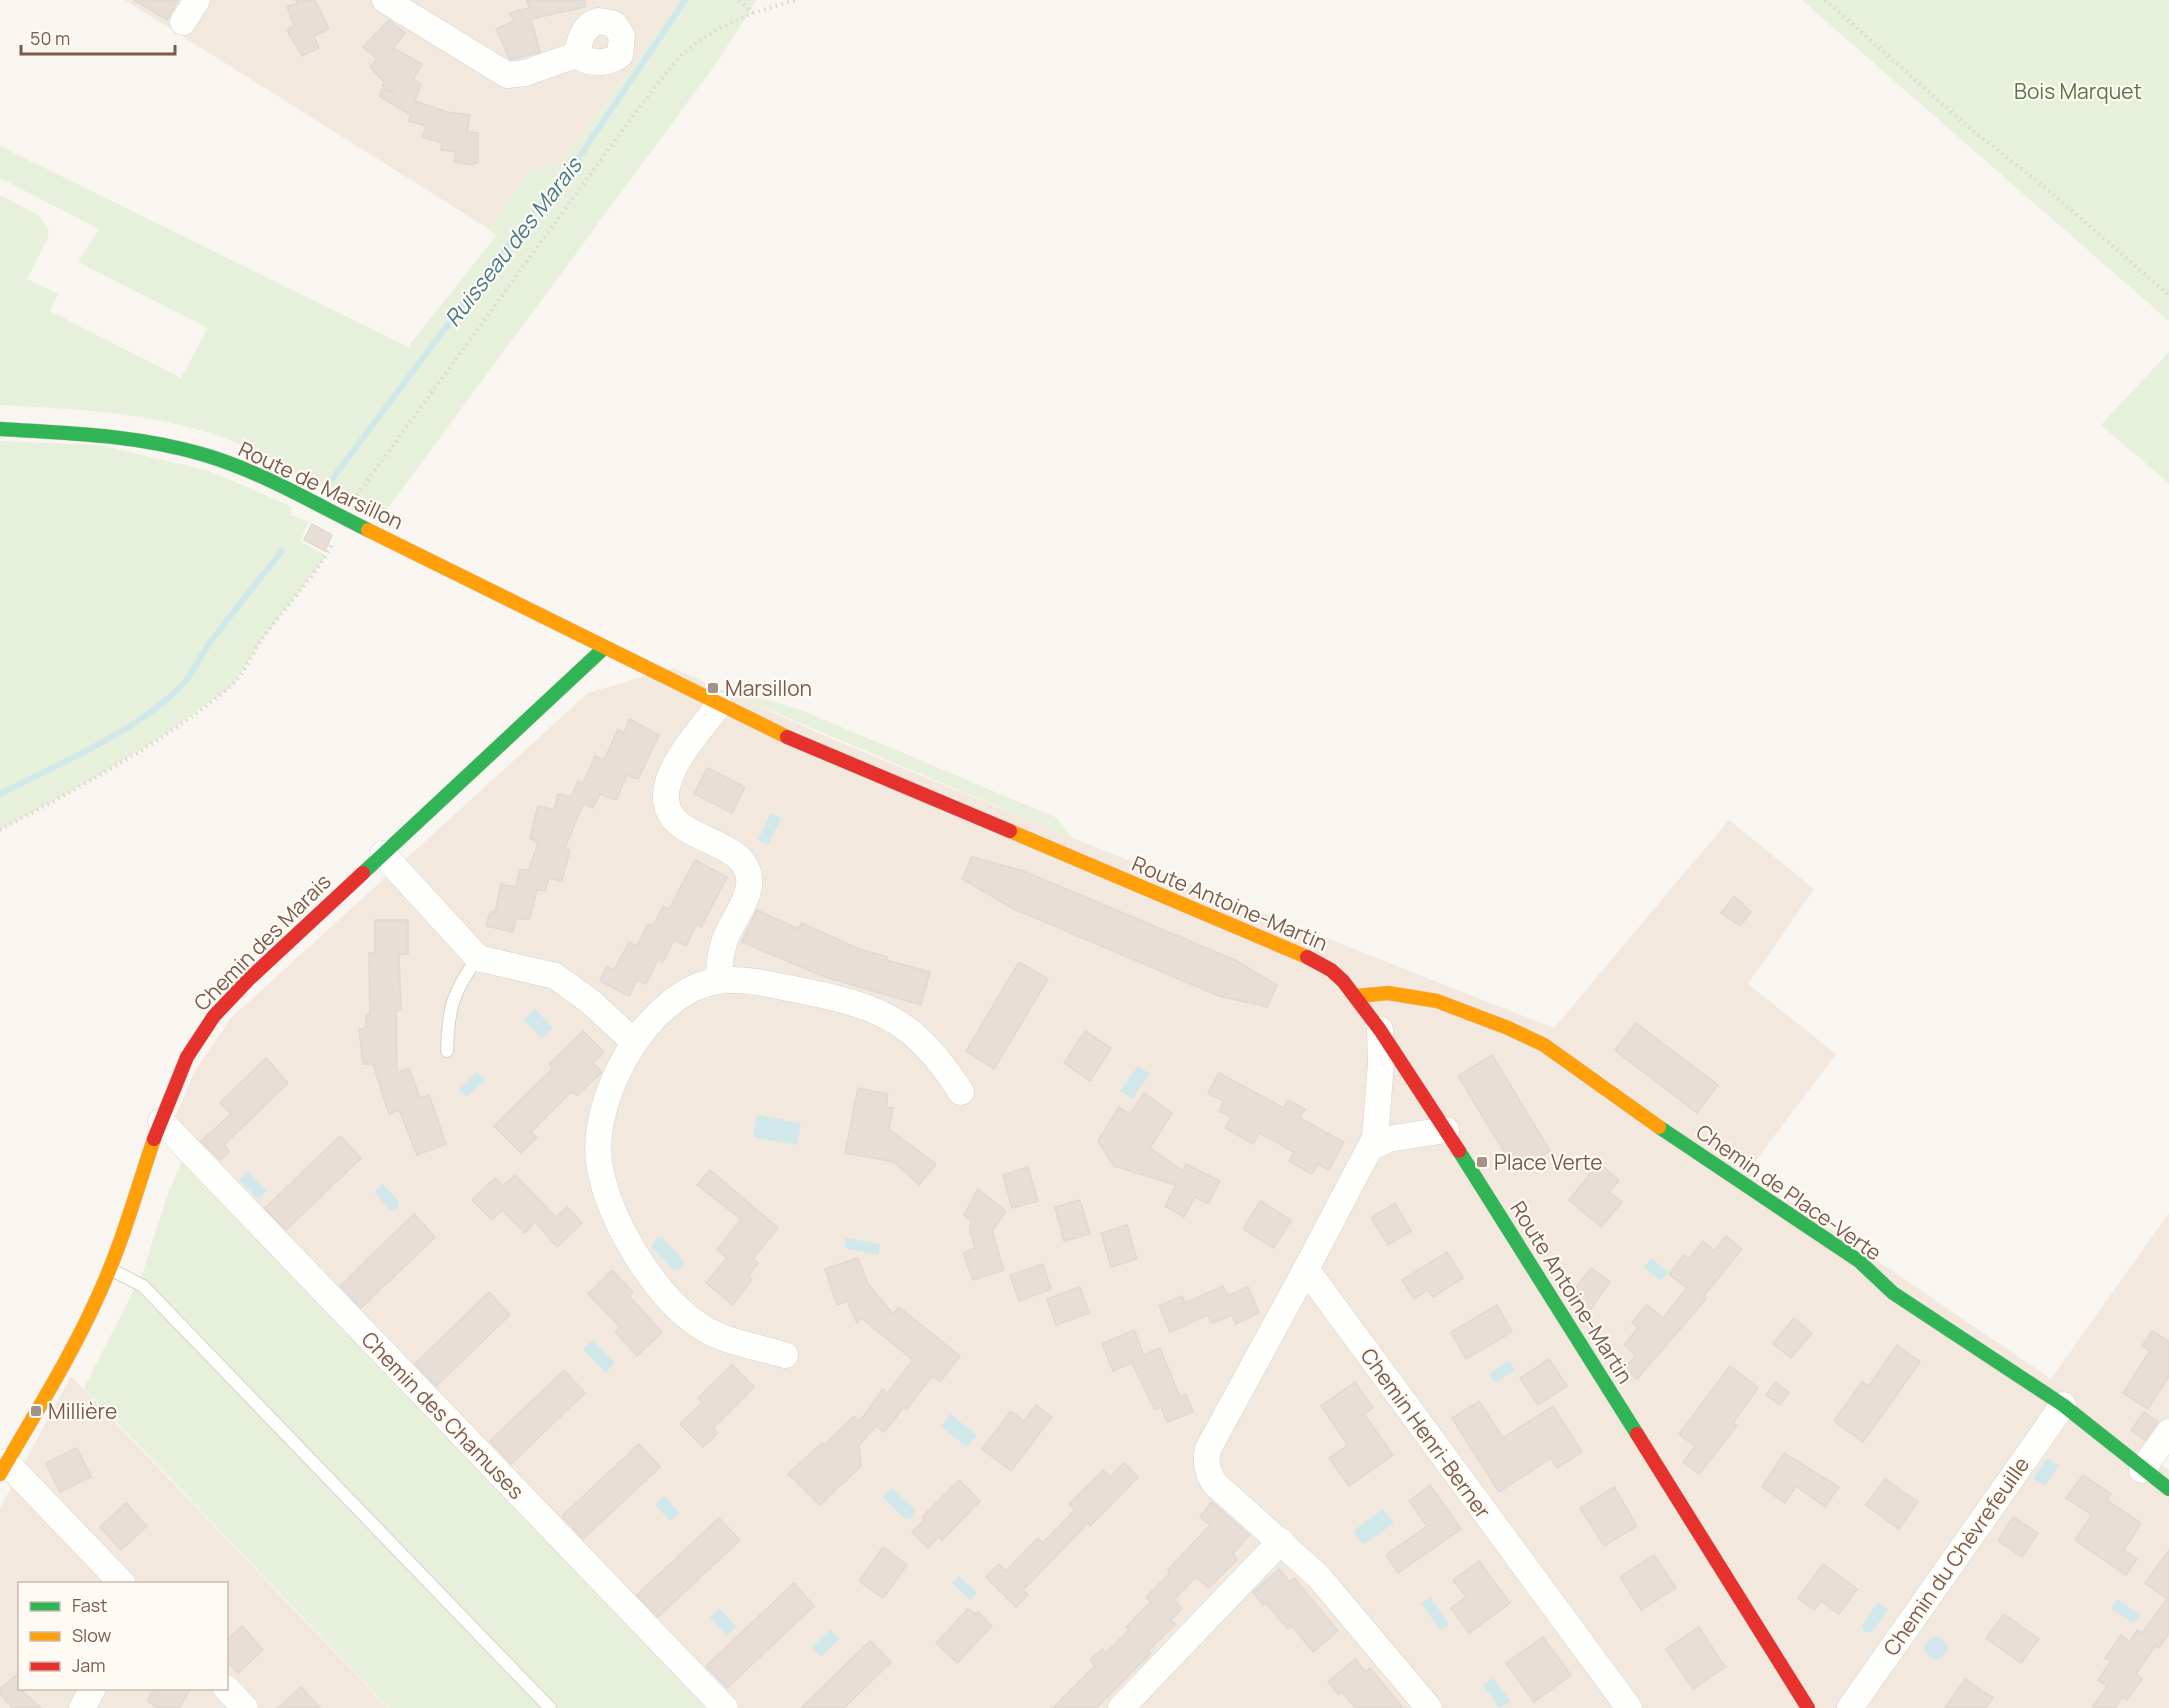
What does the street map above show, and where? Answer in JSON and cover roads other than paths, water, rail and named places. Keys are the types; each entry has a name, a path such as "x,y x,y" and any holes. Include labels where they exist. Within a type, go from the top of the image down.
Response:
{"street":[{"path":"183,22 197,0"},
{"path":"385,0 507,75 525,73 576,55"},
{"name":"Route de Marsillon","path":"0,429 113,435 204,455 247,470 603,649"},
{"name":"Route Antoine-Martin","path":"603,649 810,747 1306,956 1331,970 1357,996 1446,1130 1808,1708"},
{"name":"Chemin des Marais","path":"3,1468 89,1315 111,1269 180,1072 215,1015 249,979 603,649"},
{"path":"719,705 673,770 667,793 670,812 680,824 732,853 747,868 749,886 722,949 719,980"},
{"path":"382,854 478,958 555,976 591,1002 633,1041"},
{"path":"785,1355 716,1334 689,1318 648,1273 623,1231 605,1187 598,1150 601,1125 609,1098 633,1041 663,1008 682,994 719,980 781,987 845,1000 903,1025 920,1038 939,1058 961,1092"},
{"name":"Chemin de Place-Verte","path":"1357,996 1388,993 1437,1000 1544,1045 1665,1132 1859,1261 1893,1293 2062,1404 2142,1470 2169,1489"},
{"path":"1380,1030 1381,1063 1377,1128 1372,1147 1208,1449 1205,1461 1208,1475 1215,1484 1318,1576 1429,1708"},
{"name":"Chemin des Chamuses","path":"161,1121 725,1708"},
{"path":"1372,1147 1388,1139 1446,1130"},
{"name":"Chemin Henri-Berner","path":"1306,1269 1629,1708"},
{"name":"Chemin du Chèvrefeuille","path":"1850,1708 2062,1404"},
{"path":"2142,1470 2169,1432"},
{"path":"3,1468 121,1582"},
{"path":"1121,1708 1281,1541"},
{"path":"81,1708 92,1690"},
{"path":"227,1690 245,1708"}],"lane":[{"path":"447,1051 449,1011 454,996 461,980 478,958"},
{"path":"111,1269 143,1286 550,1708"}],"water":[{"path":"771,813 781,818 768,845 758,840"},
{"path":"535,1009 553,1028 542,1038 524,1020"},
{"path":"1138,1066 1150,1074 1132,1099 1120,1091"},
{"path":"477,1072 485,1080 467,1097 459,1090"},
{"path":"757,1115 801,1123 797,1145 753,1137"},
{"path":"248,1171 267,1191 258,1199 239,1180"},
{"path":"383,1184 399,1202 398,1208 390,1210 374,1192"},
{"path":"662,1237 683,1260 684,1264 678,1270 673,1270 651,1247 657,1238"},
{"path":"846,1238 880,1244 878,1255 844,1248"},
{"path":"1651,1258 1668,1272 1661,1281 1644,1267"},
{"path":"593,1340 615,1363 605,1373 583,1349"},
{"path":"1509,1361 1515,1370 1495,1383 1489,1374"},
{"path":"950,1414 977,1435 967,1447 941,1427"},
{"path":"2047,1458 2059,1466 2045,1486 2033,1478"},
{"path":"892,1488 915,1509 912,1517 905,1519 883,1497"},
{"path":"664,1496 680,1513 670,1521 655,1505"},
{"path":"1383,1509 1394,1523 1363,1545 1353,1531"},
{"path":"959,1576 977,1593 970,1600 952,1583"},
{"path":"1430,1597 1449,1624 1440,1630 1421,1603"},
{"path":"2117,1599 2140,1615 2133,1623 2111,1608"},
{"path":"1878,1602 1888,1610 1872,1632 1864,1632 1862,1625"},
{"path":"720,1609 736,1627 727,1636 710,1618"},
{"path":"830,1629 839,1639 821,1657 812,1647"},
{"path":"1936,1637 1944,1640 1947,1648 1944,1656 1936,1659 1928,1656 1925,1648 1928,1640"},
{"path":"1493,1678 1511,1702 1499,1708 1483,1685"}],"waterway":[{"name":"Ruisseau des Marais","path":"333,478 516,234 567,175 685,0"},
{"name":"Ruisseau des Marais","path":"0,794 113,736 155,709 174,693 190,675 211,641 282,551"}],"place":[{"name":"Marsillon","path":"713,688"},
{"name":"Place Verte","path":"1482,1162"},
{"name":"Millière","path":"36,1411"}],"park label":[{"name":"Bois Marquet","path":"2078,91"}]}
